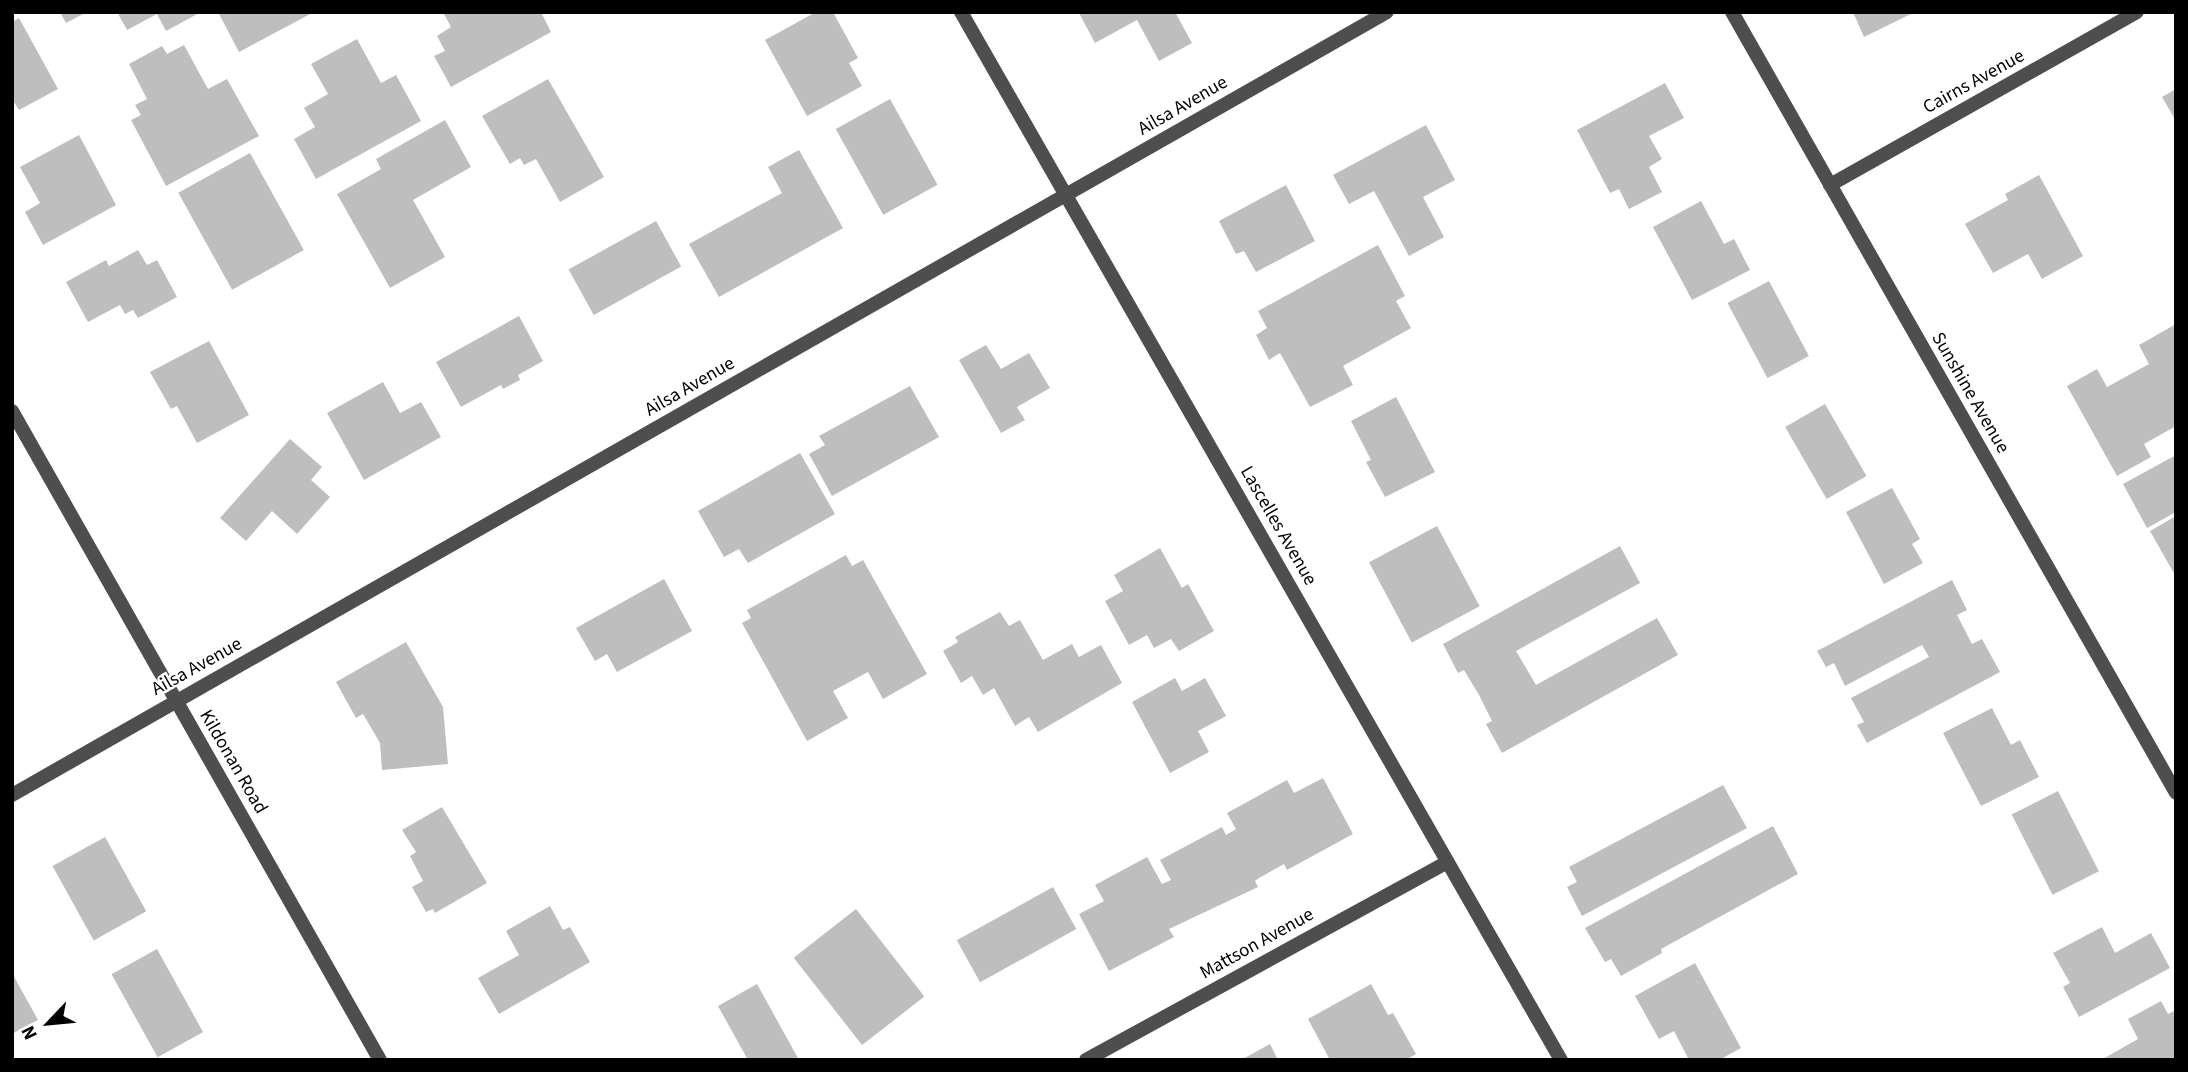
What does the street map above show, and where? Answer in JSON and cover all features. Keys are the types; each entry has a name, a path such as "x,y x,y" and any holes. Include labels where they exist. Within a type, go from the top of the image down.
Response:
{"street":[{"name":"Lascelles Avenue","path":"961,12 1561,1060"},
{"name":"Ailsa Avenue","path":"12,795 1387,12"},
{"name":"Sunshine Avenue","path":"1732,12 2176,793"},
{"name":"Cairns Avenue","path":"1830,185 2137,12"},
{"name":"Kildonan Road","path":"12,411 380,1060"},
{"name":"Mattson Avenue","path":"1086,1060 1447,862"}],"building":[{"path":"60,12 87,12 66,23"},
{"path":"117,12 201,12 166,31 157,14 127,30"},
{"path":"218,12 314,12 239,52"},
{"path":"443,12 541,12 551,32 451,87 434,56 445,51 437,36 451,27"},
{"path":"816,12 833,12 858,58 849,63 862,86 807,116 765,40"},
{"path":"1175,12 1192,43 1159,61 1137,20 1095,43 1079,13"},
{"path":"1853,12 1915,12 1864,37"},
{"path":"19,18 58,89 19,110 12,99 12,22"},
{"path":"357,39 381,83 396,75 421,121 316,179 294,139 315,127 304,108 328,94 311,64"},
{"path":"184,45 208,89 227,79 259,136 166,186 131,120 141,115 135,105 147,99 129,64 162,46 167,54"},
{"path":"548,79 604,177 560,202 536,159 524,165 520,158 510,164 482,116"},
{"path":"1665,83 1684,118 1649,136 1662,159 1649,167 1662,192 1629,209 1619,189 1610,193 1577,130"},
{"path":"2176,89 2176,121 2162,97"},
{"path":"890,99 938,185 883,215 836,129"},
{"path":"445,120 471,167 413,200 445,257 390,288 337,194 381,169 376,159"},
{"path":"1426,125 1455,180 1423,197 1444,237 1409,256 1374,191 1349,204 1333,175"},
{"path":"79,135 116,205 43,245 25,212 40,203 20,167"},
{"path":"799,150 843,228 719,297 689,244 782,193 768,167"},
{"path":"250,153 304,250 232,290 178,193"},
{"path":"2039,175 2083,256 2042,279 2028,254 1993,273 1965,224 2008,200 2005,194"},
{"path":"1286,185 1315,241 1256,272 1244,251 1236,254 1219,221"},
{"path":"1701,201 1724,244 1734,239 1750,270 1692,300 1653,227"},
{"path":"656,221 681,266 594,315 569,269"},
{"path":"1378,245 1405,296 1396,301 1411,328 1343,366 1353,385 1310,407 1280,353 1269,360 1256,335 1267,328 1258,311"},
{"path":"138,250 147,265 157,260 177,297 138,318 133,310 125,314 120,305 88,322 66,282 106,260 109,266"},
{"path":"1769,281 1809,356 1767,378 1728,303"},
{"path":"519,316 543,361 518,375 520,380 503,389 501,385 461,407 436,362"},
{"path":"2176,324 2176,426 2144,444 2151,457 2117,476 2067,386 2097,369 2107,387 2149,364 2139,345"},
{"path":"209,341 249,415 197,443 177,406 171,409 150,372"},
{"path":"986,345 1001,369 1029,353 1050,388 1017,407 1025,420 1001,433 959,360"},
{"path":"383,382 400,413 421,402 441,437 364,480 327,413"},
{"path":"910,386 939,437 832,496 809,454 825,445 819,436"},
{"path":"1396,397 1435,472 1385,497 1366,462 1371,460 1351,421"},
{"path":"1825,404 1866,476 1827,499 1785,427"},
{"path":"290,439 322,467 311,480 330,497 297,534 272,511 246,541 220,518"},
{"path":"800,453 835,514 748,563 739,549 724,557 698,511"},
{"path":"2176,455 2176,512 2147,528 2123,484"},
{"path":"1892,488 1920,539 1912,544 1923,563 1884,584 1846,512"},
{"path":"2176,516 2176,577 2150,531"},
{"path":"1437,526 1480,606 1412,642 1369,562"},
{"path":"1620,546 1640,583 1516,651 1536,685 1657,618 1678,655 1502,753 1486,724 1492,721 1479,695 1464,670 1458,673 1443,644"},
{"path":"1160,548 1182,588 1188,584 1214,631 1179,651 1171,639 1154,648 1147,635 1129,645 1105,601 1123,591 1114,575"},
{"path":"846,555 852,566 863,560 927,674 883,699 868,672 833,691 848,718 807,741 742,623 751,618 747,610"},
{"path":"664,579 692,631 617,672 607,654 595,661 576,628"},
{"path":"1952,580 1967,610 1957,615 1972,644 1982,639 2000,672 1867,743 1857,725 1864,722 1851,698 1929,657 1922,645 1845,686 1834,663 1826,667 1817,651"},
{"path":"1000,612 1009,626 1020,620 1043,660 1072,644 1079,657 1101,645 1122,683 1038,732 1029,717 1015,726 994,688 983,695 972,676 961,683 943,651 958,642 955,637"},
{"path":"406,642 443,707 448,764 382,770 380,743 363,714 356,718 336,682"},
{"path":"1175,678 1182,691 1205,678 1226,716 1198,731 1209,752 1170,773 1132,702"},
{"path":"1992,708 2011,745 2020,740 2039,777 1981,806 1943,733"},
{"path":"1323,778 1353,834 1287,870 1284,864 1259,878 1255,881 1258,887 1169,929 1174,937 1109,971 1079,914 1104,901 1095,885 1147,857 1162,884 1171,880 1160,860 1222,827 1226,835 1236,829 1227,813 1287,780 1294,793"},
{"path":"1723,785 1747,828 1582,916 1567,887 1577,882 1569,867"},
{"path":"2058,791 2099,871 2053,895 2012,815"},
{"path":"442,807 487,883 435,913 433,909 426,912 412,887 423,881 410,856 416,852 402,830"},
{"path":"1773,826 1798,874 1661,949 1662,953 1621,976 1611,959 1605,962 1585,928"},
{"path":"105,837 146,911 94,940 53,866"},
{"path":"1053,887 1076,929 980,982 957,940"},
{"path":"550,906 563,930 570,927 590,962 499,1014 478,978 519,955 506,931"},
{"path":"856,909 924,996 862,1045 794,958"},
{"path":"2102,927 2115,953 2151,933 2170,968 2079,1017 2063,987 2070,983 2053,953"},
{"path":"157,949 203,1032 158,1057 112,974"},
{"path":"1695,963 1741,1048 1719,1060 1689,1060 1674,1031 1659,1039 1635,996"},
{"path":"12,973 38,1020 12,1034"},
{"path":"757,984 799,1060 748,1060 718,1006"},
{"path":"1371,984 1388,1015 1393,1013 1416,1054 1406,1060 1330,1060 1308,1019"},
{"path":"2161,1001 2168,1014 2176,1010 2176,1060 2101,1060 2138,1039 2128,1019"},
{"path":"1270,1044 1278,1060 1241,1060"}]}
